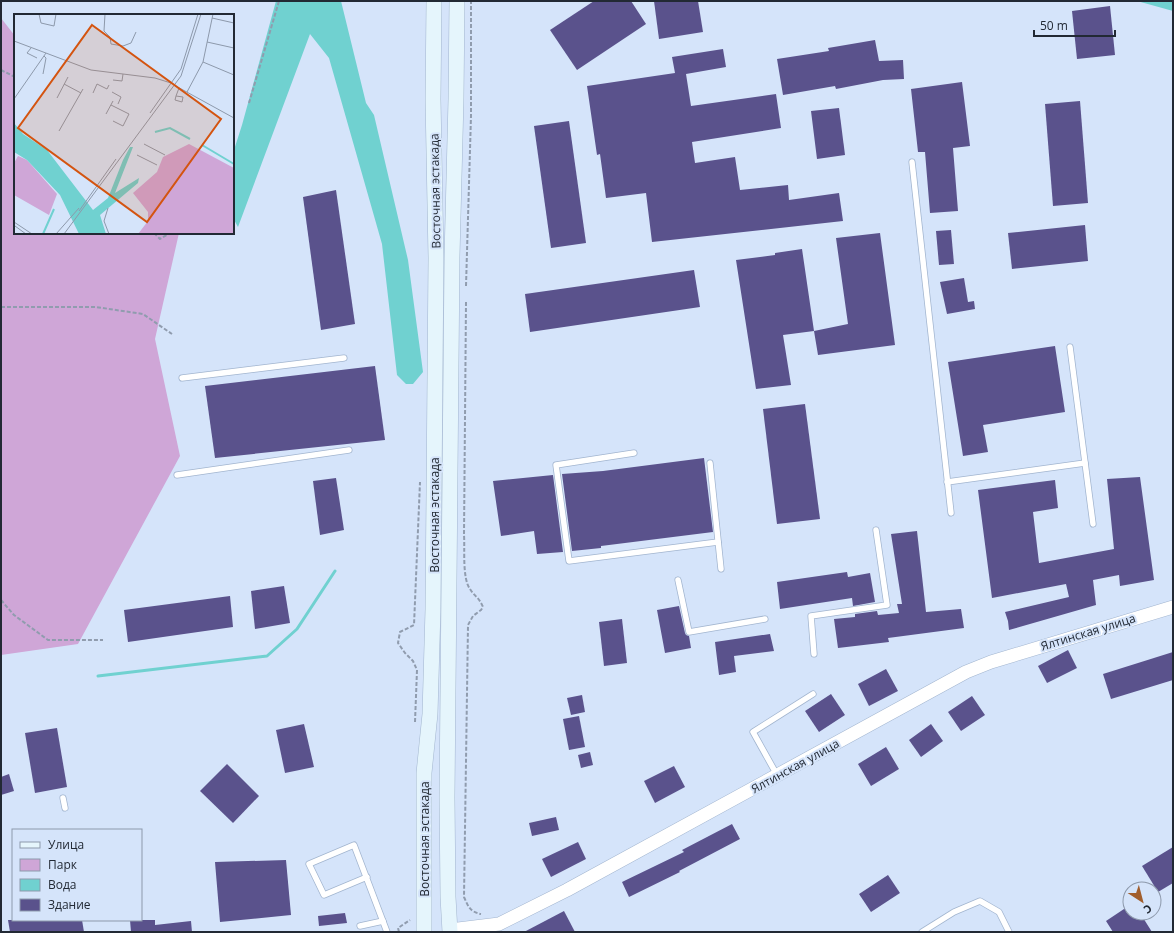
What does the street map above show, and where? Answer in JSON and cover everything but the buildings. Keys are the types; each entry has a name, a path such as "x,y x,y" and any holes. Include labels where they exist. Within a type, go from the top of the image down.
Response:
{"main road":[{"name":"Восточная эстакада","path":"424,932 424,773 430,714 433,602 436,258 433,99 434,1"},
{"name":"Восточная эстакада","path":"450,931 448,897 447,798 452,265 457,1"},
{"name":"Ялтинская улица","path":"424,932 450,931"}],"street":[{"name":"Ялтинская улица","path":"450,931 499,924 574,886 879,719 972,670 998,660 1173,607"}],"lane":[{"path":"912,162 951,513"},
{"path":"1070,347 1093,524"},
{"path":"182,378 344,358"},
{"path":"177,475 350,450"},
{"path":"634,453 556,465 569,561 718,542"},
{"path":"710,463 721,569"},
{"path":"947,482 1085,463"},
{"path":"814,654 811,616 888,605 876,530"},
{"path":"678,580 689,632 765,619"},
{"path":"777,776 753,732 814,694"},
{"path":"63,798 65,808"},
{"path":"367,877 324,895 309,864 354,846 367,877 387,932"},
{"path":"922,932 954,912 980,901 999,912 1009,932"},
{"path":"360,926 383,921"}],"path":[{"path":"250,104 279,1"},
{"path":"466,287 471,116 471,1"},
{"path":"1,70 14,76"},
{"path":"155,234 160,239 168,234"},
{"path":"466,302 465,574 469,588 480,600 483,607 473,616 468,625 464,897 468,906 474,912 483,914"},
{"path":"1,307 96,307 143,314 172,334"},
{"path":"415,724 417,670 413,661 398,643 400,632 414,625 420,477"},
{"path":"1,600 14,615 48,640 103,640"},
{"path":"399,932 398,928 410,921 412,917"}],"green space":[{"path":"1,18 14,35 14,234 179,234 155,339 180,456 78,644 1,655"}],"water":[{"path":"276,1 341,1 366,103 374,115 408,260 423,372 413,384 406,384 397,375 382,244 329,58 310,34 238,227 234,220 234,150"},
{"path":"1137,1 1173,1 1173,11"}],"waterway":[{"path":"98,676 267,656 297,629 335,571"}]}
